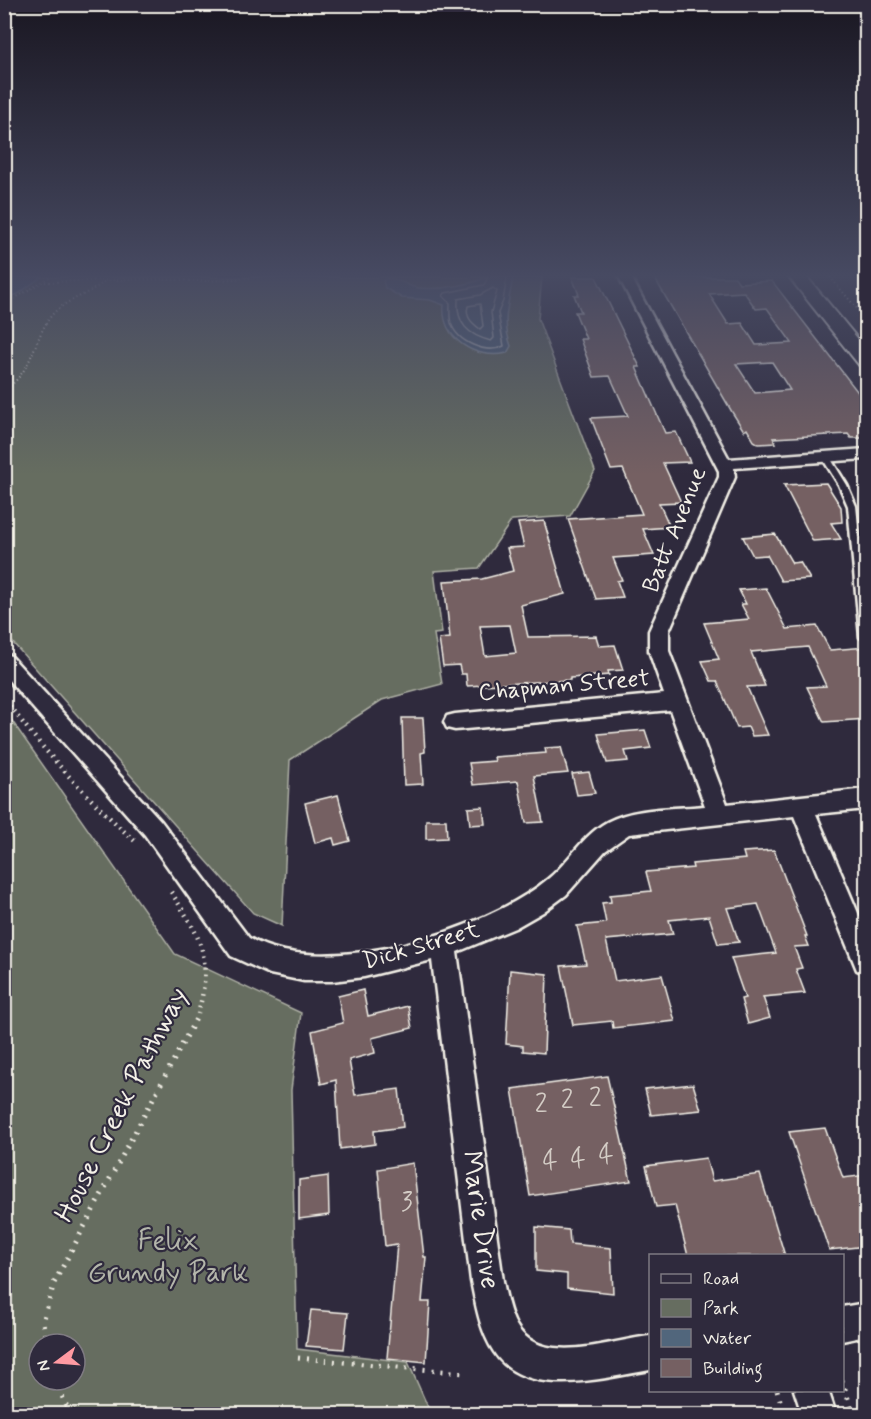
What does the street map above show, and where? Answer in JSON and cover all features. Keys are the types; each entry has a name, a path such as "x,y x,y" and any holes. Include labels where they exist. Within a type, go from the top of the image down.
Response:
{"street":[{"name":"Batt Avenue","path":"660,343 725,464 728,477 659,631 659,651 719,814"},
{"path":"852,343 867,361"},
{"path":"725,464 867,454"},
{"name":"Dick Street","path":"4,662 153,828 240,947 253,956 305,968 370,965 468,936 525,910 557,887 600,838 614,829 640,822 867,799"},
{"name":"Chapman Street","path":"455,722 677,701"},
{"path":"801,806 867,961"},
{"name":"Marie Drive","path":"442,944 487,1281 500,1334 519,1354 545,1365 560,1366 649,1353"},
{"path":"844,1324 867,1320"},
{"path":"812,1392 819,1414"}],"lane":[{"path":"825,456 843,485 852,506 865,637"}],"path":[{"path":"4,391 25,371 40,343"},
{"path":"4,698 47,754 92,803 143,849"},
{"name":"House Creek Pathway","path":"44,1332 43,1322 54,1283 198,1015 203,997 206,960 201,939 166,883"},
{"path":"298,1358 464,1372"},
{"path":"844,1383 853,1414"},
{"path":"60,1392 66,1405 78,1414"},
{"path":"778,1392 784,1414"}],"green space":[{"path":"4,343 547,343 595,471 570,516 512,520 479,568 434,571 442,633 434,634 442,684 382,700 290,760 282,926 253,913 5,634"},
{"name":"Felix Grundy Park","path":"5,711 175,954 301,1013 291,1090 297,1349 408,1362 431,1414 5,1414"}],"water":[{"path":"510,343 511,346 507,353 495,355 472,350 462,344"}],"building":[{"path":"582,343 628,343 640,367 636,367 665,433 676,432 690,462 663,463 681,502 659,503 670,527 643,529 654,555 613,558 622,580 617,581 623,597 596,599 568,519 642,514 623,469 611,470 591,418 628,416 610,376 594,377"},
{"path":"692,343 820,343 867,404 867,438 851,438 848,434 773,438 776,443 759,444 754,441 747,429 744,431","holes":["772,362 790,390 755,393 736,364"]},
{"path":"826,483 841,507 842,522 831,523 841,539 813,541 784,485"},
{"path":"544,521 565,594 521,605 528,637 596,636 599,646 615,645 623,670 608,671 609,675 570,678 570,680 467,686 466,674 461,674 459,665 443,666 439,639 450,638 444,581 482,579 513,571 507,548 524,547 518,523","holes":["510,625 516,653 485,656 480,626"]},
{"path":"775,534 792,563 800,562 810,579 781,581 767,555 753,556 743,537"},
{"path":"766,588 787,629 817,626 830,650 867,647 867,719 824,722 807,687 826,686 808,647 751,652 765,686 747,687 768,735 752,736 748,727 737,728 717,681 711,681 702,661 719,659 704,623 749,619 741,604 746,604 739,590"},
{"path":"402,718 423,718 425,752 421,753 423,784 404,785"},
{"path":"645,730 651,748 625,751 628,761 607,763 598,734"},
{"path":"561,747 568,773 534,776 543,822 526,823 518,781 473,785 469,763 495,761 494,757 546,753 545,748"},
{"path":"589,772 595,793 577,795 572,774"},
{"path":"338,795 350,841 335,845 333,838 315,843 305,803"},
{"path":"483,807 485,824 470,825 468,808"},
{"path":"426,820 446,820 447,838 426,839"},
{"path":"774,850 807,936 805,936 809,946 794,947 802,968 796,969 805,993 763,997 770,1018 748,1024 741,999 745,998 731,958 776,953 758,904 727,908 739,942 718,944 709,916 669,920 673,934 606,940 615,981 662,975 675,1021 613,1028 612,1021 573,1025 561,966 586,964 577,926 606,923 602,903 611,902 610,895 651,891 646,872 693,868 692,864 745,859 743,852"},
{"path":"510,970 547,974 544,1053 523,1051 523,1046 506,1044"},
{"path":"363,990 368,1016 408,1006 412,1028 372,1038 375,1053 349,1060 355,1095 399,1089 403,1127 374,1131 375,1144 340,1149 336,1080 321,1084 312,1031 343,1023 338,996"},
{"path":"607,1076 631,1181 530,1196 512,1089"},
{"path":"693,1084 701,1110 651,1115 645,1089"},
{"path":"825,1128 843,1178 867,1175 867,1246 829,1250 789,1132"},
{"path":"706,1158 712,1181 760,1174 784,1254 687,1254 675,1205 656,1207 646,1166"},
{"path":"413,1163 424,1257 426,1257 422,1302 430,1302 426,1362 387,1358 397,1244 385,1246 378,1169"},
{"path":"328,1176 329,1215 299,1219 299,1180"},
{"path":"536,1227 569,1230 570,1244 611,1248 613,1293 567,1288 567,1274 536,1271"},
{"path":"311,1310 348,1313 344,1349 306,1346"}]}
